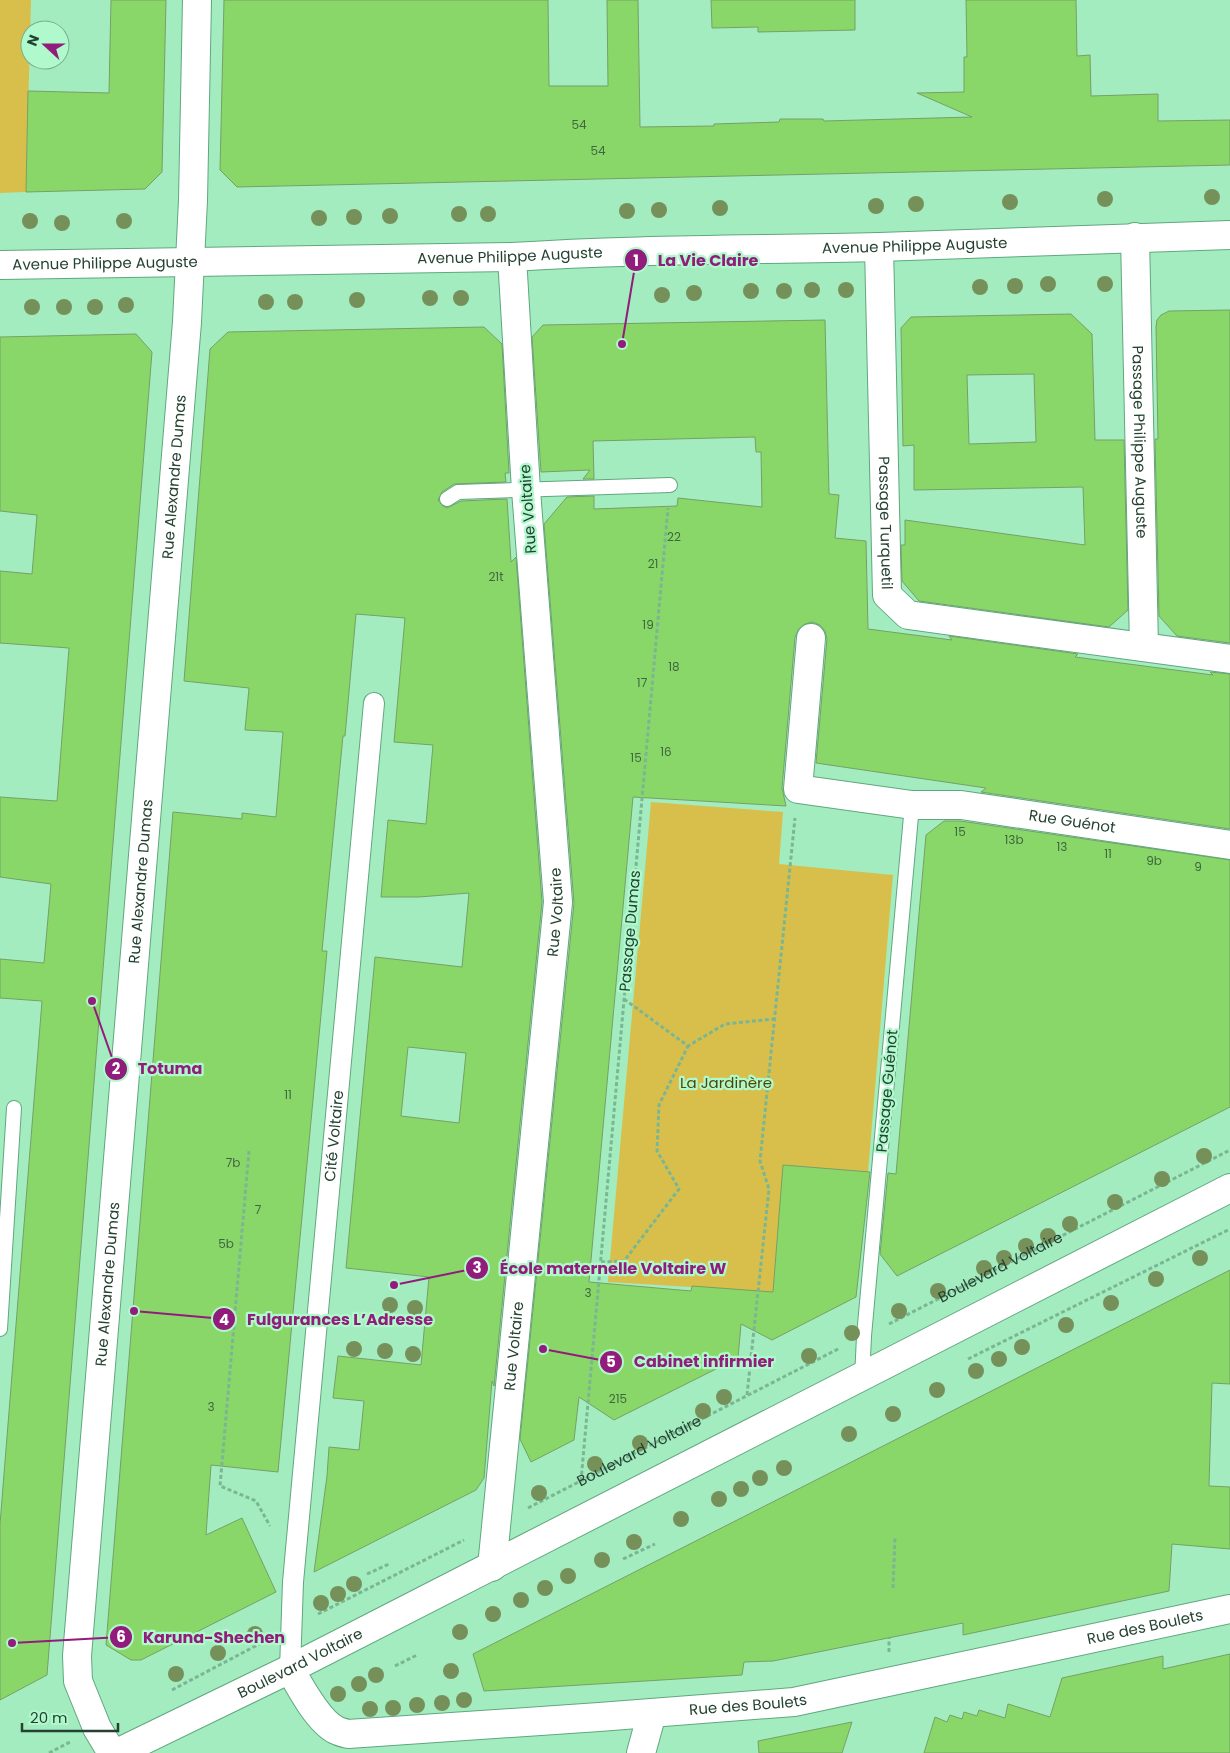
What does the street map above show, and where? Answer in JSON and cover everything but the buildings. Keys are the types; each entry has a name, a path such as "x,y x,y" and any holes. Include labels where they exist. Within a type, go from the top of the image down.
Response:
{"street":[{"name":"Rue Alexandre Dumas","path":"112,1753 97,1728 78,1681 77,1656 187,322 196,0"},
{"name":"Avenue Philippe Auguste","path":"0,264 512,257 578,253 879,247 1230,235"},
{"name":"Passage Philippe Auguste","path":"1135,237 1144,647"},
{"name":"Passage Turquetil","path":"879,247 887,595 908,615 1230,659"},
{"name":"Rue Voltaire","path":"492,1566 558,902 526,490 512,257"},
{"name":"Rue Guénot","path":"811,638 798,789 912,804 961,805 1230,846"},
{"name":"Cité Voltaire","path":"290,1670 293,1582 374,704"},
{"name":"Boulevard Voltaire","path":"117,1753 290,1670 1230,1188"},
{"name":"Rue des Boulets","path":"290,1670 304,1694 319,1714 347,1743 652,1713 794,1702 1230,1609"},
{"path":"641,1753 652,1713"}],"lane":[{"path":"447,499 458,492 670,485"},
{"name":"Passage Guénot","path":"862,1378 864,1336 912,804"},
{"path":"0,1330 14,1108"}],"path":[{"name":"Passage Dumas","path":"580,1521 581,1479 670,485"},
{"path":"745,1438 747,1395 769,1189 760,1161 796,817"},
{"path":"624,999 688,1046"},
{"path":"601,1262 624,1261 679,1189 657,1152 659,1105 688,1046 725,1024 774,1019"},
{"name":"Boulevard Voltaire","path":"166,1693 581,1479 918,1310 1230,1150"},
{"path":"249,1151 220,1486 256,1501 270,1526"},
{"path":"892,1588 895,1538"},
{"path":"623,1560 655,1544"},
{"path":"367,1574 389,1564"},
{"path":"889,1638 889,1656"},
{"path":"395,1666 418,1655"},
{"path":"49,1753 97,1728"}],"green space":[{"path":"0,0 31,0 30,20 20,20 20,70 29,70 26,192 0,193"},
{"name":"La Jardinère","path":"651,802 783,812 779,864 893,875 868,1172 783,1165 773,1292 608,1282"}],"place":[{"name":"La Vie Claire","path":"622,344"},
{"name":"Totuma","path":"92,1001"},
{"name":"École maternelle Voltaire W","path":"394,1285"},
{"name":"Fulgurances L’Adresse","path":"134,1311"},
{"name":"Cabinet infirmier","path":"543,1349"},
{"name":"Karuna-Shechen","path":"12,1643"}]}
